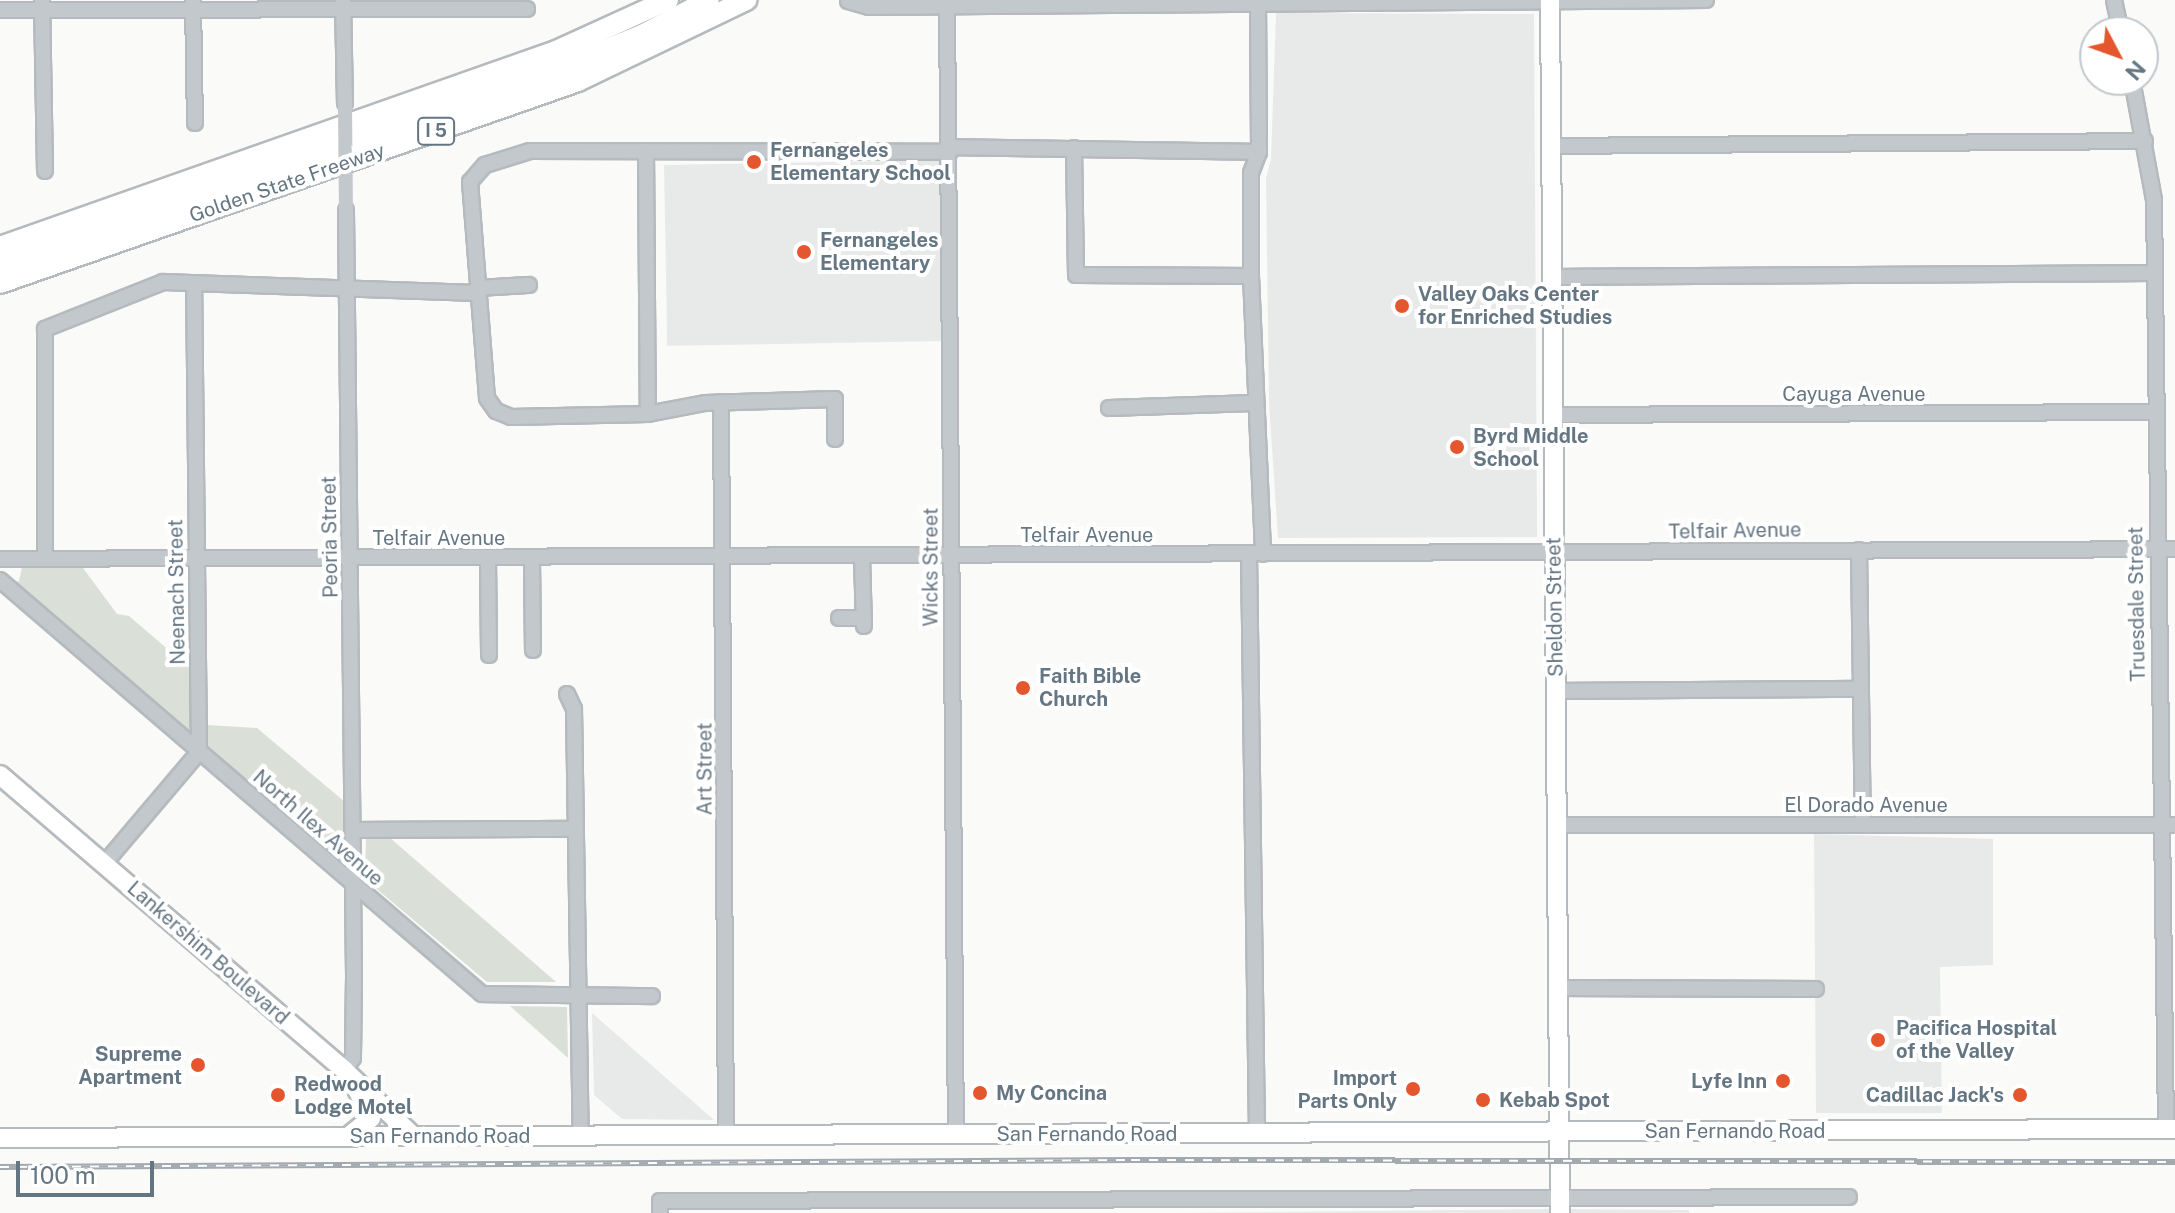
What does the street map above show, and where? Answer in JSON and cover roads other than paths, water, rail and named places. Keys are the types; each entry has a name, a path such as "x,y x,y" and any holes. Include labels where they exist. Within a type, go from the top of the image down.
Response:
{"highway":[{"name":"Golden State Freeway","path":"0,247 46,227 556,51 668,0"},
{"path":"0,263 529,81 644,34 709,0"},
{"path":"0,269 580,68 723,0"},
{"name":"Golden State Freeway","path":"0,283 578,81 746,0"},
{"path":"0,237 46,227"},
{"path":"0,297 38,281 75,257"}],"main road":[{"name":"Sheldon Street","path":"1550,1 1560,1206"},
{"name":"Lankershim Boulevard","path":"0,775 344,1070 412,1135"},
{"path":"344,1070 371,1113 366,1125 349,1136"},
{"name":"San Fernando Road","path":"0,1138 2170,1129"}],"street":[{"path":"848,1 869,7 947,3 1706,0"},
{"name":"Wicks Street","path":"947,3 956,1134"},
{"path":"1257,1134 1256,554 1261,453 1253,403 1251,173 1259,152 1258,3"},
{"path":"193,4 195,123"},
{"path":"0,10 42,5 193,4 527,9"},
{"name":"Peoria Street","path":"343,4 353,830 353,1058 344,1070"},
{"path":"42,5 45,171"},
{"name":"Truesdale Street","path":"2135,96 2154,200 2155,549 2168,825 2170,1129"},
{"path":"1552,146 2145,141"},
{"path":"835,439 835,399 721,402 648,414 511,417 496,411 487,398 470,182 485,165 530,151 1074,148 1259,152"},
{"path":"1074,148 1076,275 1251,276"},
{"path":"646,151 648,414"},
{"path":"1553,277 2153,273"},
{"path":"45,557 45,329 163,282 477,290 529,285"},
{"name":"Neenach Street","path":"194,285 199,752"},
{"name":"Art Street","path":"721,402 726,1135"},
{"path":"1109,408 1253,403"},
{"name":"Cayuga Avenue","path":"1553,415 2154,412"},
{"name":"Telfair Avenue","path":"0,559 2175,549"},
{"path":"1859,550 1863,825"},
{"path":"839,618 864,622 862,556"},
{"path":"488,558 489,655"},
{"path":"532,558 537,645"},
{"name":"North Ilex Avenue","path":"0,580 482,994 652,996"},
{"path":"1556,691 1860,689"},
{"path":"567,694 574,709 581,1137"},
{"path":"104,864 199,752"},
{"name":"El Dorado Avenue","path":"1557,825 2168,825"},
{"path":"353,830 575,829"},
{"path":"1558,988 1816,989"},
{"path":"660,1207 1560,1206 1849,1197"}],"railway":[{"path":"0,1167 1131,1160 2175,1162"}],"place":[{"name":"Fernangeles Elementary School","path":"754,162"},
{"name":"Fernangeles Elementary","path":"804,252"},
{"name":"Valley Oaks Center for Enriched Studies","path":"1402,306"},
{"name":"Byrd Middle School","path":"1457,447"},
{"name":"Faith Bible Church","path":"1023,688"},
{"name":"Pacifica Hospital of the Valley","path":"1878,1040"},
{"name":"Supreme Apartment","path":"198,1065"},
{"name":"Lyfe Inn","path":"1783,1081"},
{"name":"Import Parts Only","path":"1413,1089"},
{"name":"My Concina","path":"980,1093"},
{"name":"Redwood Lodge Motel","path":"278,1095"},
{"name":"Cadillac Jack's","path":"2020,1095"},
{"name":"Kebab Spot","path":"1483,1100"}]}
